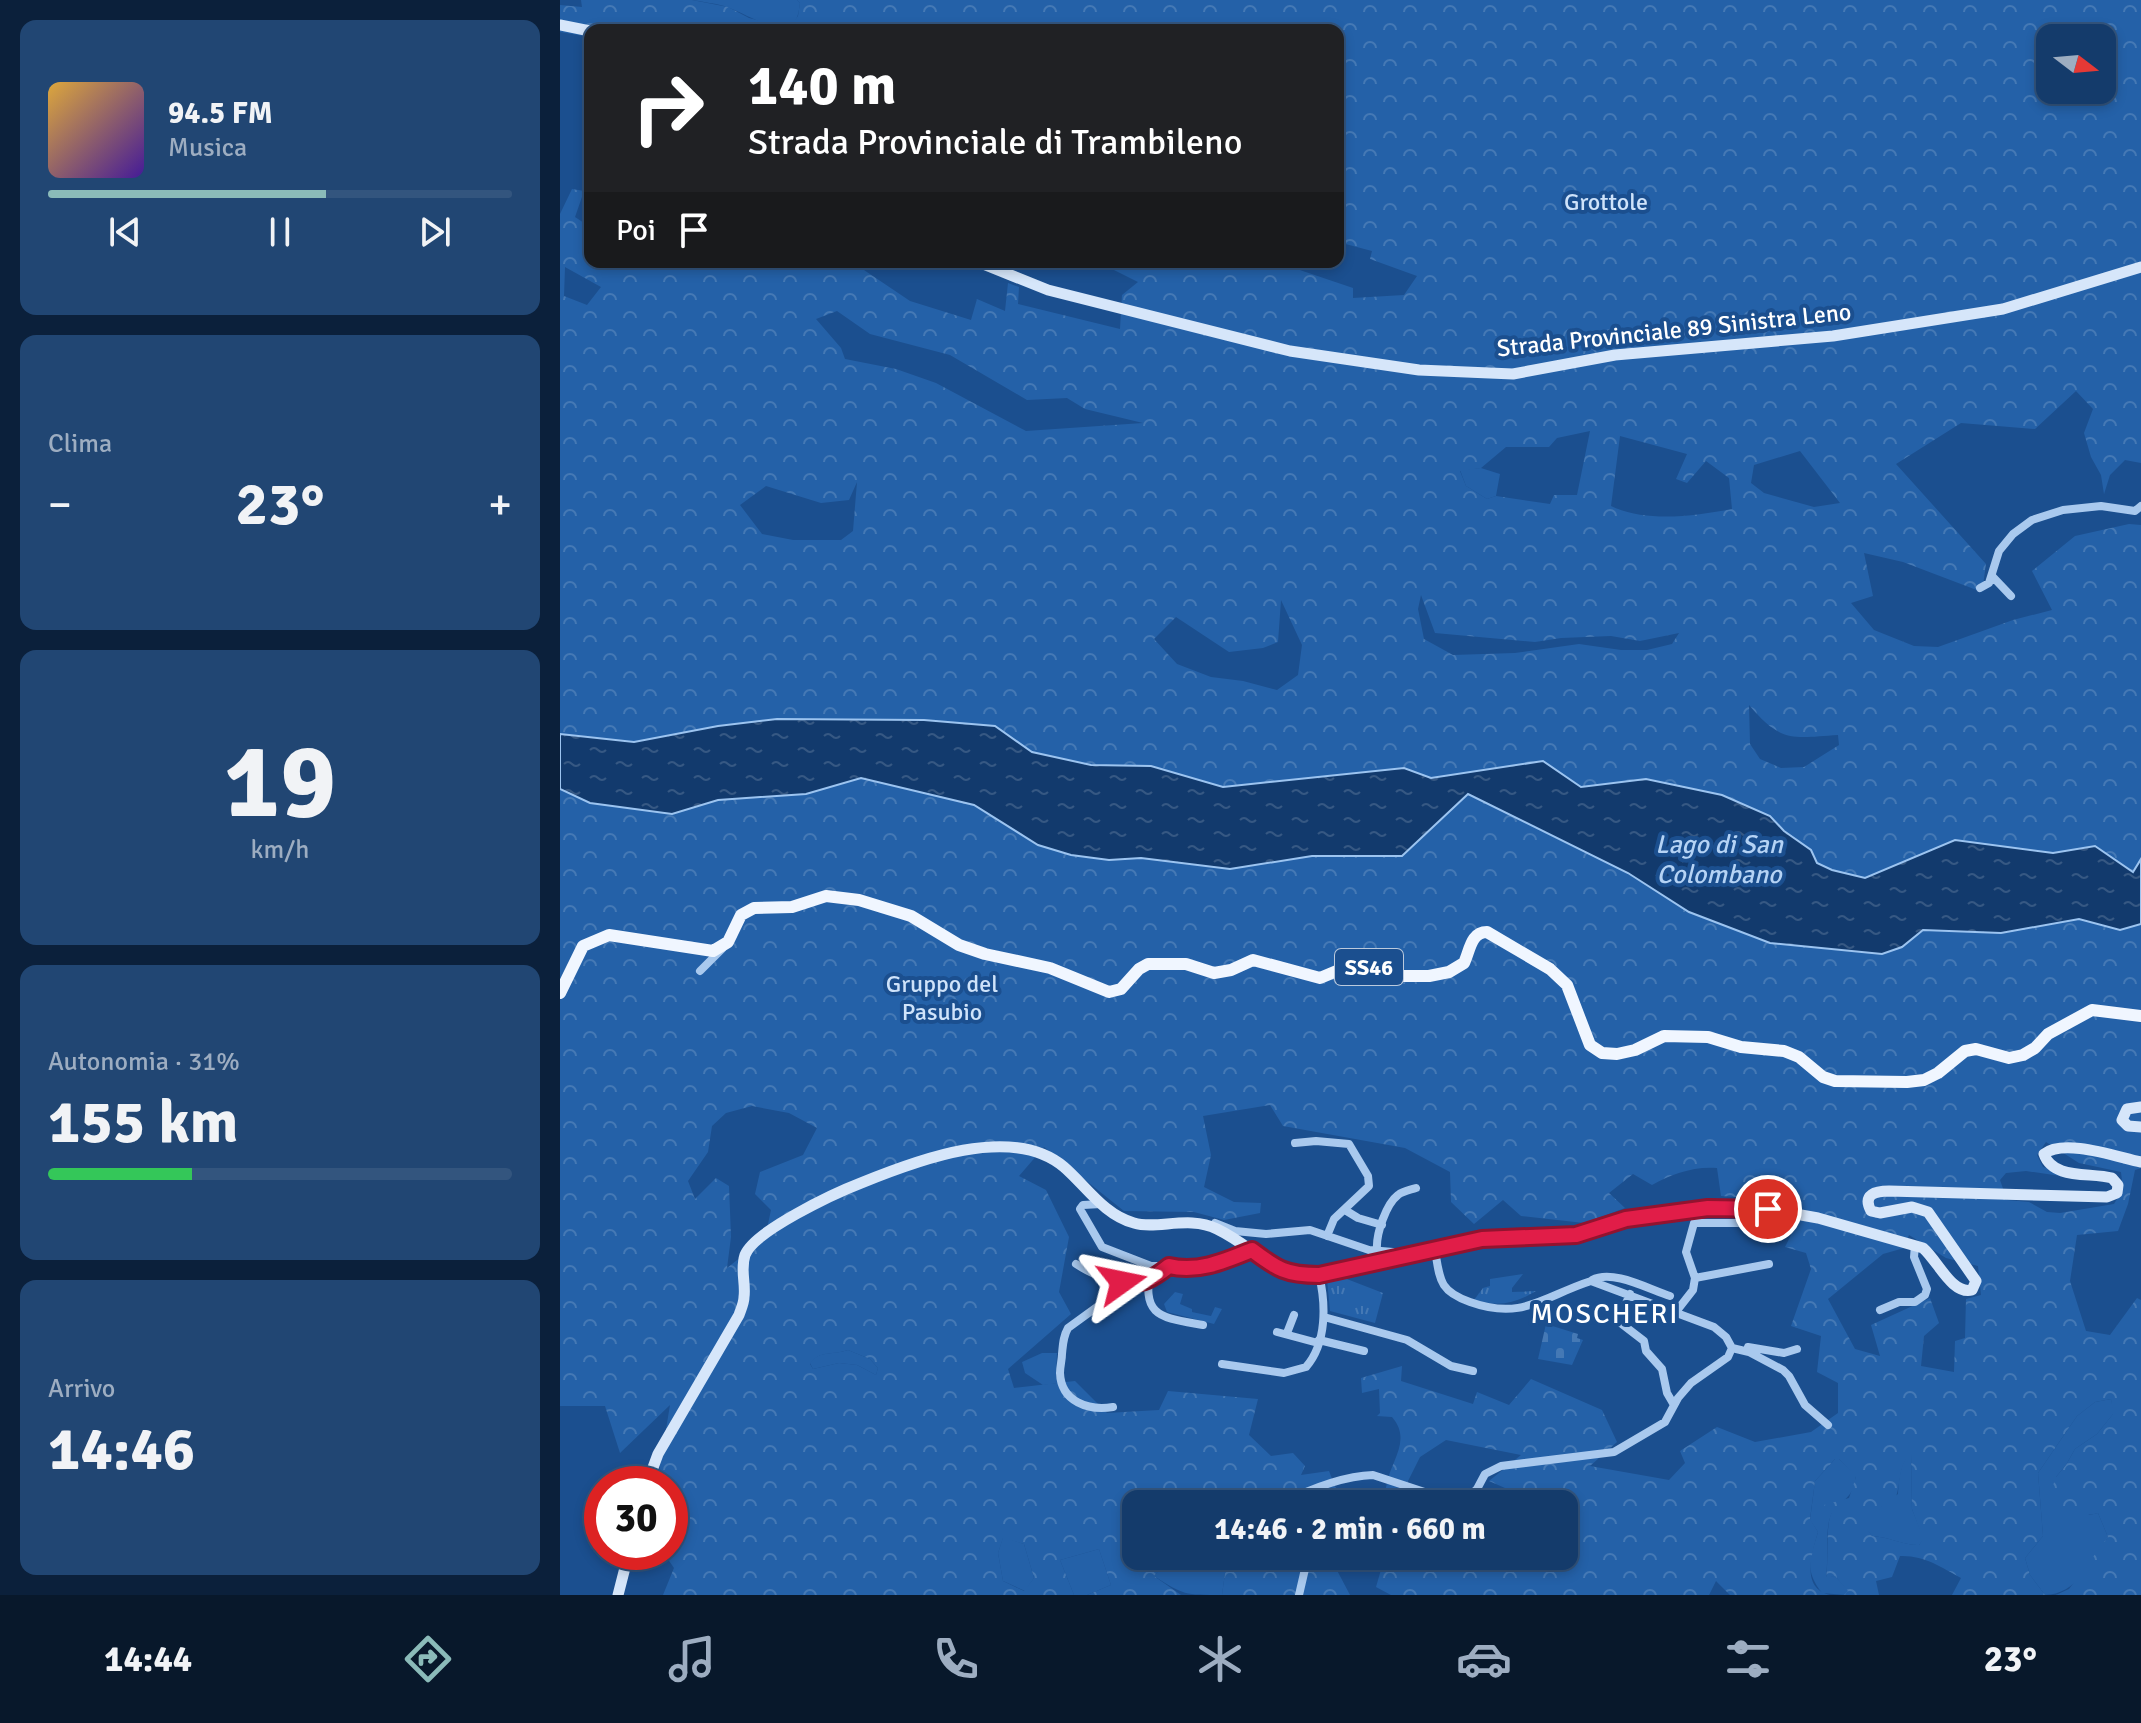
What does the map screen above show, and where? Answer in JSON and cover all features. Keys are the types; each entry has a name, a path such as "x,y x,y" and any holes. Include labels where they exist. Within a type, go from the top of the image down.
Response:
{"main road":[{"name":"SS46","path":"728,942 741,915 754,908 792,907 826,896 841,897 911,916 959,945 1050,968 1109,992 1121,989 1139,969 1148,964 1186,964 1214,973 1231,970 1253,960 1320,978 1351,965 1364,965 1402,976 1429,976 1449,972 1464,963 1474,937 1483,931 1550,969 1567,985 1590,1045 1602,1053 1635,1050 1664,1036 1708,1037 1741,1047 1784,1051 1799,1057 1823,1077 1835,1081 1924,1080 1965,1051 1976,1049 2009,1058 2023,1055 2048,1034 2092,1010 2141,1016"},
{"path":"560,993 583,946 609,935 713,951 728,942"}],"street":[{"path":"560,25 584,30"},
{"name":"Strada Provinciale 89 Sinistra Leno","path":"993,268 1048,290 1290,351 1419,370 1513,374 1615,355 1833,336 2003,309 2141,267"},
{"path":"1980,588 1989,583 1999,551 2013,534 2032,520 2063,510 2101,506 2135,511 2141,506"},
{"path":"1992,576 2011,596"},
{"path":"700,971 728,942"},
{"path":"2141,1107 2127,1109 2122,1120 2128,1126 2141,1127"},
{"path":"1295,1143 1349,1144 1368,1176 1369,1186 1334,1219 1327,1236"},
{"path":"654,1466 739,1315 745,1297 742,1268 752,1243 808,1207 896,1169 957,1151 986,1147 1025,1150 1052,1159 1101,1204 1134,1224 1203,1220 1235,1231 1266,1234 1301,1229 1369,1250 1393,1252 1393,1257"},
{"path":"1183,1222 1213,1227 1284,1272 1319,1275 1482,1239 1576,1235 1626,1219 1708,1208 1768,1209 1818,1218 1923,1248 1936,1259 1955,1289 1964,1292 1972,1290 1976,1281 1928,1212 1912,1207 1880,1213 1871,1211 1868,1206 1870,1194 1889,1191 2107,1197 2117,1193 2118,1185 2112,1178 2055,1169 2044,1154 2052,1148 2074,1148 2141,1162"},
{"path":"1377,1249 1382,1225 1397,1196 1416,1188"},
{"path":"1101,1204 1089,1203 1080,1209 1102,1247 1151,1266 1187,1270 1252,1250"},
{"path":"1345,1210 1358,1218 1382,1225"},
{"path":"1675,1313 1693,1290 1695,1278 1686,1252 1694,1223 1755,1223"},
{"path":"1880,1310 1899,1302 1915,1302 1925,1295 1927,1289 1914,1257 1915,1245"},
{"path":"1435,1250 1444,1288 1452,1295 1489,1308 1522,1308 1599,1277 1612,1277 1670,1296"},
{"path":"1076,1264 1087,1271 1122,1282 1140,1283 1169,1266"},
{"path":"1695,1278 1769,1264"},
{"path":"1151,1266 1148,1302 1154,1313 1163,1318 1203,1325"},
{"path":"1222,1364 1284,1373 1299,1371 1311,1362 1324,1317 1319,1275"},
{"path":"1591,1281 1714,1327 1734,1348 1749,1352 1783,1370 1805,1405 1828,1425"},
{"path":"1113,1407 1097,1409 1078,1403 1065,1390 1060,1369 1068,1328 1112,1296 1122,1282"},
{"path":"1630,1294 1618,1321 1644,1341 1646,1351 1662,1369 1667,1393 1674,1405"},
{"path":"1287,1333 1294,1315"},
{"path":"1324,1317 1407,1340 1451,1366 1473,1371"},
{"path":"1277,1332 1364,1351"},
{"path":"1476,1490 1485,1474 1501,1466 1614,1452 1665,1422 1691,1383 1717,1366 1734,1348 1744,1346 1784,1353 1797,1349"},
{"path":"1317,1490 1343,1480 1373,1475 1419,1490"},
{"path":"618,1595 624,1570"},
{"path":"1299,1595 1305,1570"}],"green space":[{"path":"581,0 692,0 728,7 749,18 772,24 584,24 584,36 560,32 560,5 582,7"},
{"path":"692,0 797,0 800,3 798,16 792,24 767,24 724,6"},
{"name":"Grottole","path":"797,0 2141,0 2141,463 2125,460 2110,475 2104,494 2101,475 2091,457 2084,433 2093,409 2076,391 2035,429 1961,423 1896,464 1986,564 1982,592 1903,562 1864,553 1873,596 1851,603 1874,630 1914,646 1938,647 2013,620 2052,610 2032,571 2075,536 2129,524 2141,525 2141,859 2134,872 2095,846 2053,853 1955,840 1865,879 1817,863 1811,850 1784,831 1770,816 1646,779 1581,787 1543,761 1431,778 1403,768 1223,788 1151,766 1091,765 1032,752 995,726 924,720 777,719 718,726 634,742 560,734 560,214 572,189 584,191 575,217 584,223 584,268 861,268 910,301 971,320 977,299 1005,311 1008,283 1019,287 1018,304 1120,329 1122,295 1138,282 1110,268 1294,268 1353,288 1353,298 1404,295 1417,276 1370,259 1372,251 1344,244 1344,24 792,24 798,16 800,3","holes":["565,267 601,287 587,305 564,296","837,311 870,334 950,355 1027,400 1067,398 1085,409 1143,423 1026,431 936,383 896,369 845,359 841,348 816,319","1590,431 1577,495 1554,495 1550,504 1496,496 1487,499 1466,486 1460,471 1481,468 1506,447 1549,447 1557,438","1620,436 1687,454 1676,479 1687,483 1706,461 1729,478 1732,509 1687,516 1655,516 1611,506","1800,451 1840,503 1814,507 1764,493 1751,483 1754,465","857,482 853,531 841,540 793,540 762,534 740,505 766,486 821,503 849,500","1421,595 1435,633 1535,642 1611,636 1640,641 1679,633 1672,644 1647,650 1579,644 1515,653 1453,655 1424,639 1418,609","1281,600 1302,645 1298,675 1277,690 1211,677 1177,664 1154,639 1176,617 1229,652 1263,648 1278,642","1749,705 1779,732 1798,737 1838,735 1839,745 1804,767 1781,768 1760,759 1750,744"]},
{"path":"1481,468 1500,474 1496,496 1487,499 1466,486 1460,470"},
{"name":"Gruppo del Pasubio","path":"861,778 974,805 1038,845 1071,855 1109,860 1140,858 1230,869 1312,856 1401,856 1468,794 1628,873 1689,912 1902,947 1923,930 2001,933 2079,919 2120,930 2141,924 2141,1168 2135,1170 2118,1231 2077,1235 2070,1281 2086,1331 2110,1335 2137,1298 2141,1300 2141,1595 2056,1595 2069,1589 2108,1537 2098,1513 2082,1515 2070,1512 2064,1509 2051,1491 2056,1477 2075,1449 2097,1434 2113,1414 2111,1399 2095,1402 2077,1416 2038,1473 2043,1536 2025,1558 2030,1575 2045,1595 1952,1595 1961,1578 1925,1560 1900,1556 1892,1577 1876,1581 1879,1595 1844,1595 1848,1591 1835,1576 1826,1578 1832,1512 1824,1505 1849,1498 1856,1477 1839,1459 1835,1459 1815,1481 1810,1519 1818,1532 1811,1559 1811,1578 1821,1591 1830,1595 1730,1595 1716,1581 1709,1595 1391,1595 1376,1587 1381,1570 1578,1570 1578,1490 1504,1490 1505,1488 1489,1481 1521,1455 1446,1440 1420,1457 1406,1485 1414,1490 1122,1490 1122,1570 1159,1570 1154,1576 1181,1595 1087,1595 1111,1585 1099,1549 1060,1560 1074,1595 663,1595 673,1570 688,1570 688,1466 660,1466 670,1405 620,1453 605,1406 560,1406 560,789 590,803 672,814 718,800 806,794","holes":["1270,1105 1283,1126 1405,1148 1450,1172 1451,1202 1474,1224 1503,1200 1521,1216 1584,1223 1625,1208 1609,1193 1633,1174 1652,1185 1683,1172 1717,1168 1721,1196 1763,1199 1769,1233 1791,1235 1785,1247 1806,1253 1811,1269 1791,1326 1821,1336 1817,1372 1838,1383 1838,1413 1811,1432 1755,1442 1717,1427 1680,1451 1685,1463 1669,1480 1590,1466 1617,1442 1602,1410 1531,1379 1509,1405 1477,1392 1473,1404 1401,1381 1402,1366 1361,1378 1362,1393 1379,1389 1380,1413 1377,1416 1392,1417 1398,1426 1400,1443 1386,1488 1336,1489 1329,1471 1301,1475 1305,1466 1293,1453 1271,1456 1249,1435 1258,1399 1168,1391 1159,1410 1107,1413 1075,1381 1014,1388 1008,1369 1071,1314 1059,1292 1069,1237 1046,1190 1019,1176 1044,1147 1124,1211 1194,1212 1224,1220 1260,1213 1261,1203 1234,1202 1204,1187 1211,1155 1203,1116","752,1106 789,1113 817,1128 803,1155 760,1172 755,1194 771,1210 765,1238 727,1268 731,1237 729,1186 716,1178 695,1199 688,1181 708,1152 712,1126 726,1113","2046,1142 2079,1163 2121,1172 2123,1189 2114,1204 2060,1213 2047,1212 2029,1202 2007,1200 2000,1180 2006,1173 2026,1171 2088,1180 2043,1167 2037,1155","1909,1235 1946,1258 1978,1266 1981,1295 1966,1299 1965,1338 1955,1341 1954,1372 1921,1366 1924,1336 1939,1323 1930,1298 1871,1325 1880,1356 1855,1349 1828,1299 1883,1254 1904,1248","848,1350 870,1359 878,1368 876,1375 857,1365 839,1363 813,1369 810,1364 818,1357","1911,1453 1912,1509 1923,1539 1919,1545 1872,1536 1867,1529 1882,1506 1894,1502","1003,1538 1024,1544 1034,1578 1024,1591 1003,1581 998,1553"]},
{"path":"1523,1274 1512,1292 1536,1291 1506,1303 1474,1300 1483,1288 1490,1286 1490,1279"},
{"path":"1339,1276 1383,1293 1375,1323 1330,1311 1327,1279"},
{"path":"1175,1292 1183,1294 1180,1304 1192,1309 1192,1312 1211,1316 1215,1307 1222,1309 1214,1324 1167,1312 1164,1304"},
{"path":"1546,1324 1578,1334 1577,1338 1583,1340 1572,1365 1538,1359"},
{"path":"848,1350 870,1359 878,1368 876,1375 857,1365 839,1363 813,1369 810,1363 822,1354"},
{"path":"1042,1353 1057,1353 1056,1376 1059,1383 1043,1385 1025,1373 1022,1362"},
{"path":"2111,1399 2114,1413 2097,1434 2075,1449 2056,1477 2089,1515 2098,1513 2108,1537 2075,1583 2045,1595 2030,1575 2025,1558 2043,1536 2038,1473 2077,1416 2095,1402"},
{"path":"1911,1452 1912,1509 1924,1539 1919,1545 1872,1536 1866,1529 1882,1505 1898,1494 1902,1466"},
{"path":"1835,1459 1839,1459 1856,1476 1852,1491 1835,1508 1828,1527 1826,1577 1835,1576 1849,1591 1844,1595 1822,1593 1813,1578 1810,1564 1818,1532 1810,1520 1815,1481"},
{"path":"1003,1537 1024,1544 1034,1578 1025,1591 1003,1581 998,1553"},
{"path":"1099,1549 1111,1585 1087,1595 1074,1595 1060,1560"},
{"path":"1159,1570 1225,1570 1222,1595 1185,1593 1154,1576"},
{"name":"Gruppo del Pasubio","path":"1225,1570 1337,1570 1350,1595 1222,1595"}],"water":[{"name":"Lago di San Colombano","path":"777,719 924,720 995,726 1032,752 1091,765 1151,766 1223,787 1404,768 1431,778 1543,761 1581,787 1646,779 1722,795 1770,816 1784,831 1811,850 1817,863 1865,878 1955,840 2053,853 2095,846 2133,872 2141,859 2141,924 2120,930 2079,919 2001,933 1923,930 1902,947 1882,954 1770,943 1689,912 1628,873 1468,794 1402,856 1312,856 1230,869 1141,858 1109,860 1071,855 1038,845 974,805 861,778 806,794 718,800 672,814 590,803 560,789 560,734 634,742 718,726"}],"district":[{"name":"MOSCHERI","path":"1605,1313"}],"route":[{"path":"1122,1282 1140,1283 1154,1278 1169,1266 1187,1270 1198,1268 1252,1250 1268,1264 1284,1272 1319,1275 1482,1239 1576,1235 1626,1219 1708,1208 1768,1209"}]}
